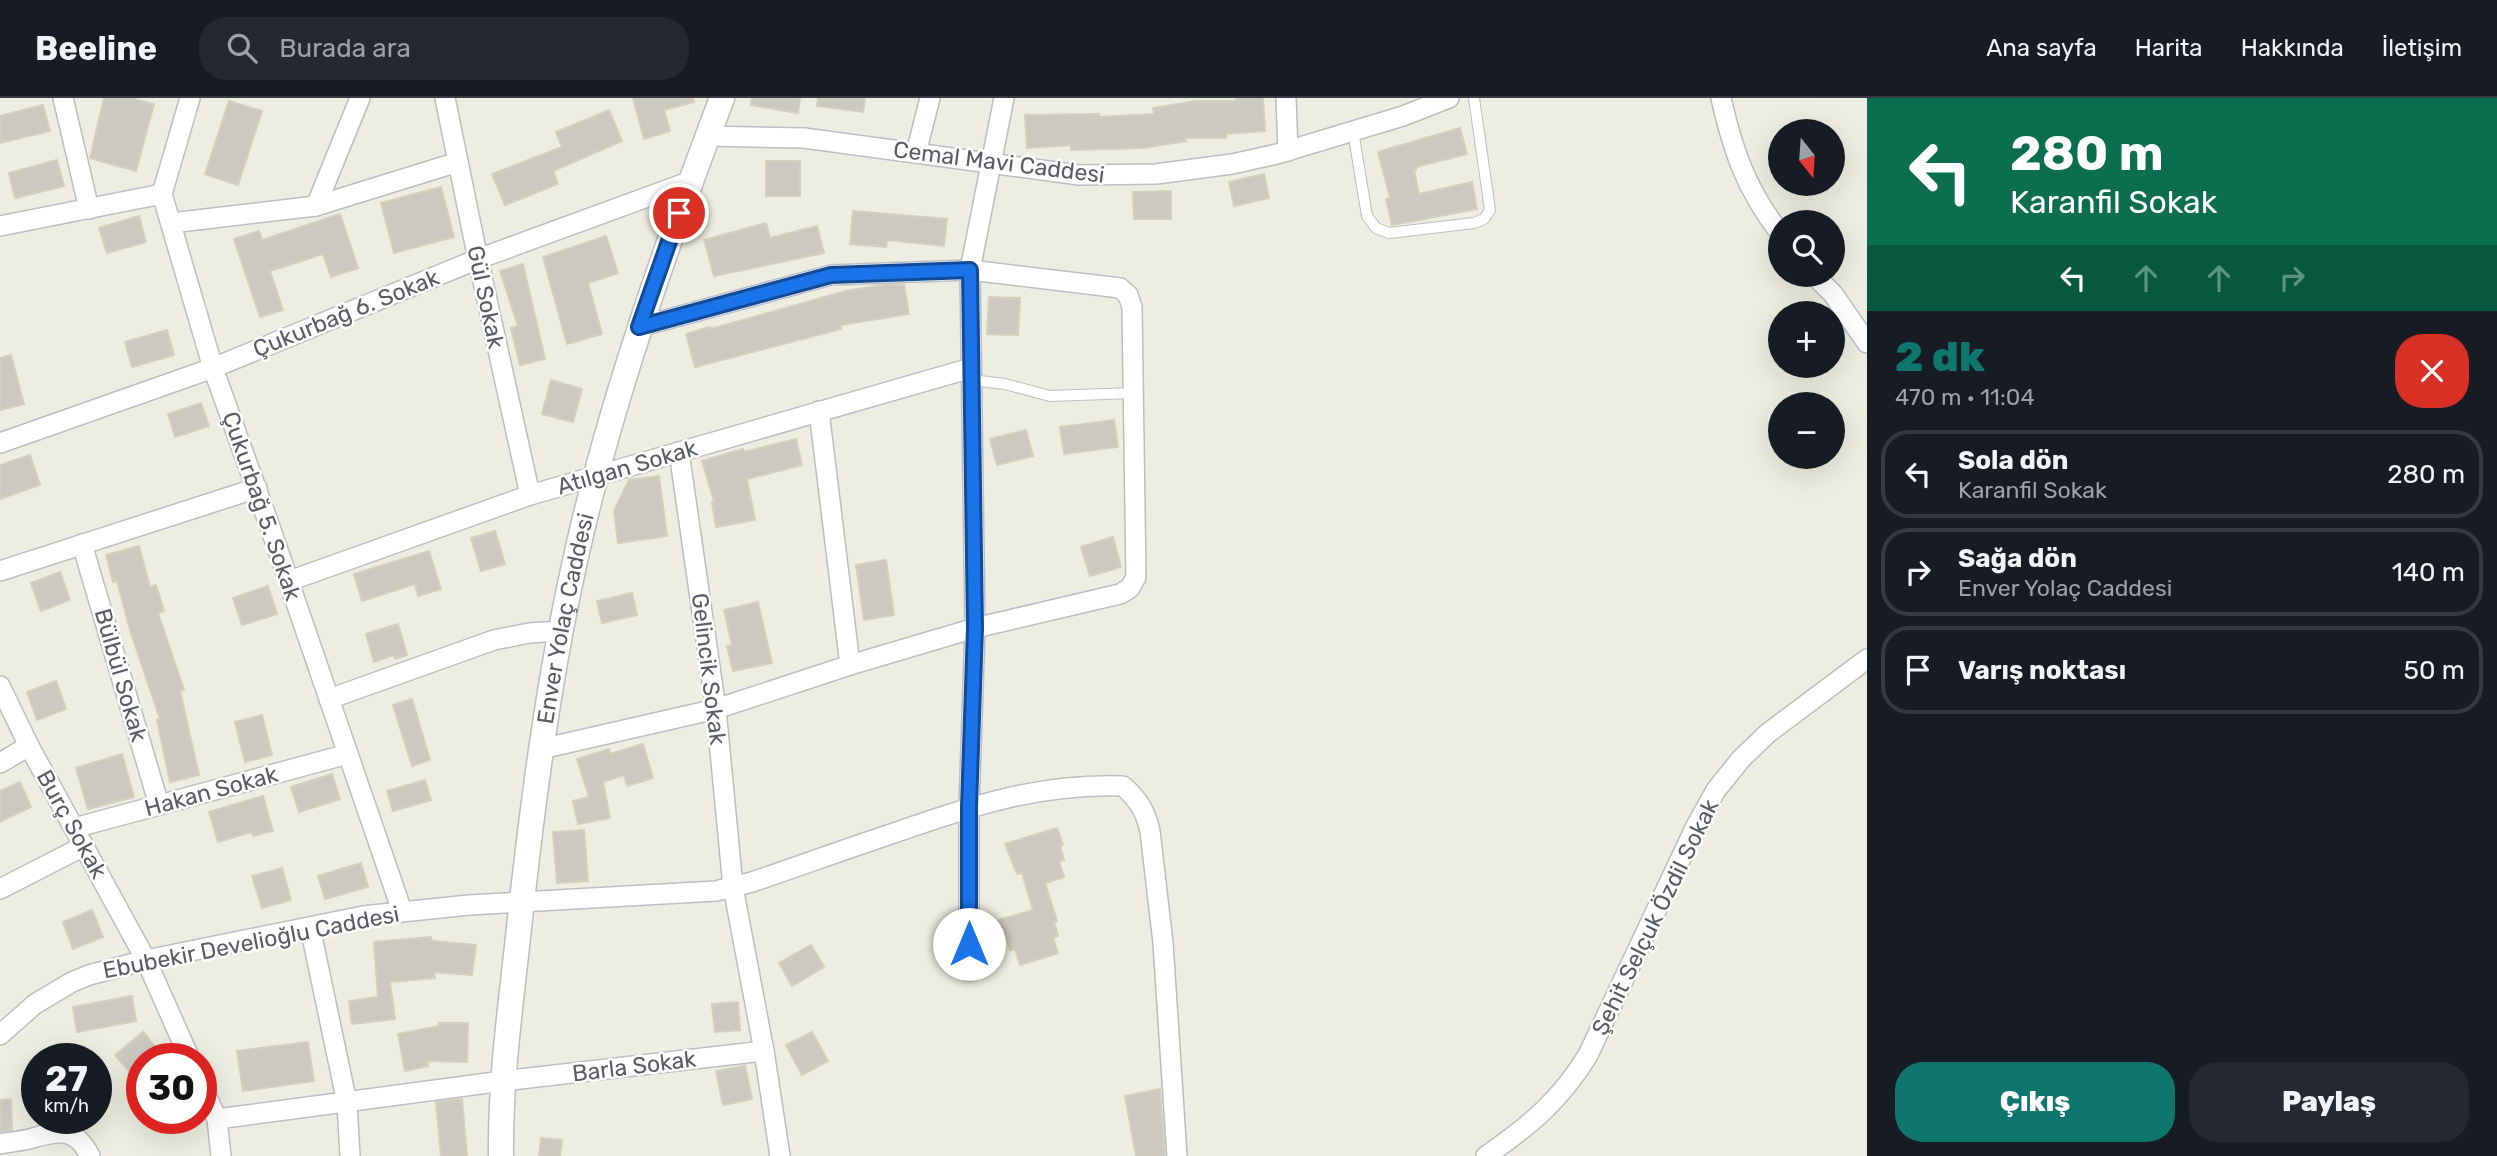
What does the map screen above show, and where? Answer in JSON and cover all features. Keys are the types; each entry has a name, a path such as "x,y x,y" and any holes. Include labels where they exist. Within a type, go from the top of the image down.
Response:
{"street":[{"path":"63,98 89,209"},
{"path":"0,226 162,194 190,98"},
{"path":"316,206 360,98"},
{"name":"Gül Sokak","path":"445,98 530,495"},
{"name":"Enver Yolaç Caddesi","path":"500,1156 503,1081 522,902 541,749 560,631 585,516 616,400 639,327 722,98"},
{"path":"916,153 930,98"},
{"path":"969,971 969,807 975,628 970,270 1004,98"},
{"path":"1286,98 1288,151"},
{"path":"1721,98 1730,140 1745,180 1768,215"},
{"name":"Cemal Mavi Caddesi","path":"707,135 804,138 1079,175 1156,174 1233,164 1288,151 1442,99"},
{"path":"171,223 316,206 458,162"},
{"name":"Çukurbağ 6. Sokak","path":"0,443 214,368 478,259 691,181"},
{"name":"Çukurbağ 5. Sokak","path":"162,194 214,368 402,911"},
{"path":"541,749 716,709 975,628 1120,594 1133,584 1137,570 1132,307 1128,295 1115,286 970,270 831,275 639,327"},
{"path":"1826,287 1867,343"},
{"name":"Atılgan Sokak","path":"289,581 530,495 819,411 971,374"},
{"path":"819,411 850,665"},
{"name":"Gelincik Sokak","path":"679,452 716,709 733,887 765,1051 780,1156"},
{"path":"0,571 257,488"},
{"name":"Bülbül Sokak","path":"82,544 159,805"},
{"path":"329,699 494,640 529,633 560,631"},
{"name":"Şehit Selçuk Özdil Sokak","path":"1486,1156 1537,1119 1577,1073 1696,826 1728,774 1768,733 1867,659"},
{"name":"Burç Sokak","path":"0,686 29,746 146,960 183,1043"},
{"path":"0,764 29,746"},
{"name":"Hakan Sokak","path":"74,828 348,754"},
{"name":"Ebubekir Develioğlu Caddesi","path":"0,1035 35,1004 72,982 146,960 310,926 402,911 699,893 733,887 969,807 1031,792 1093,785 1123,786 1138,800 1150,831 1163,943 1177,1156"},
{"path":"0,890 84,846"},
{"path":"310,926 347,1103 350,1156"},
{"name":"Barla Sokak","path":"217,1119 503,1081 765,1051"},
{"path":"217,1119 221,1156"},
{"path":"0,1144 60,1132 80,1141 90,1156"}],"lane":[{"path":"1353,131 1367,215 1376,228 1388,233 1474,223 1484,219 1490,210 1474,98"},
{"path":"971,374 1050,396 1133,393"}],"building":[{"path":"104,98 129,98 154,104 136,171 90,158"},
{"path":"633,98 693,98 694,102 664,110 670,131 644,139"},
{"path":"752,98 800,98 798,113 751,105"},
{"path":"818,98 865,98 863,112 817,106"},
{"path":"1236,98 1263,98 1265,131 1226,134 1226,138 1185,138 1186,141 1143,148 1071,150 1071,145 1027,148 1025,115 1099,114 1099,117 1154,114 1153,108 1196,101 1236,101"},
{"path":"229,101 262,111 238,185 205,174"},
{"path":"43,105 50,131 0,143 0,116"},
{"path":"609,110 622,141 553,171 558,184 505,205 492,174 562,147 556,132"},
{"path":"1460,128 1467,154 1416,167 1414,170 1419,194 1472,182 1477,209 1392,225 1386,199 1390,198 1378,152"},
{"path":"57,160 64,186 15,198 9,173"},
{"path":"766,161 800,161 800,196 766,196"},
{"path":"1264,174 1269,198 1234,206 1229,182"},
{"path":"441,187 454,237 394,253 381,203"},
{"path":"1171,191 1171,219 1134,219 1133,192"},
{"path":"853,211 947,219 944,246 887,240 886,247 850,244"},
{"path":"340,214 358,268 331,277 323,254 270,271 283,310 260,317 234,239 259,231 262,240"},
{"path":"139,216 146,242 107,253 99,228"},
{"path":"766,223 770,238 817,226 824,253 714,276 704,240"},
{"path":"606,236 618,273 588,283 602,334 567,344 543,257"},
{"path":"523,264 545,359 520,365 511,328 518,326 500,271"},
{"path":"883,285 904,285 909,314 840,325 841,329 695,367 686,334 846,291"},
{"path":"989,297 1020,298 1018,335 987,334"},
{"path":"167,330 174,355 132,367 125,342"},
{"path":"11,355 24,404 0,410 0,358"},
{"path":"551,380 582,389 573,422 542,414"},
{"path":"201,403 209,426 175,437 168,414"},
{"path":"1114,420 1118,447 1064,454 1060,427"},
{"path":"1026,430 1033,456 997,465 990,439"},
{"path":"796,439 802,465 747,479 755,520 716,527 714,501 702,461 743,449 744,452"},
{"path":"30,455 40,485 0,499 0,465"},
{"path":"659,476 667,536 618,543 614,511 629,480"},
{"path":"495,531 505,564 481,571 471,538"},
{"path":"1113,537 1121,567 1090,576 1081,547"},
{"path":"139,546 150,587 156,585 164,611 158,613 184,690 180,691 199,775 170,782 157,720 160,719 131,633 117,581 113,582 106,555"},
{"path":"429,551 441,589 418,596 415,584 362,601 354,574"},
{"path":"886,560 894,615 864,620 856,565"},
{"path":"60,572 70,600 41,611 31,583"},
{"path":"268,586 277,614 242,625 233,598"},
{"path":"632,593 637,615 602,623 597,601"},
{"path":"758,602 772,663 733,671 727,646 732,645 724,610"},
{"path":"398,624 407,655 395,659 394,655 374,662 366,634"},
{"path":"56,681 66,709 37,720 27,692"},
{"path":"412,699 430,760 412,766 393,705"},
{"path":"262,715 272,755 245,762 235,722"},
{"path":"643,744 653,778 627,786 624,775 603,782 610,818 578,824 573,801 589,797 577,759 609,749 610,754"},
{"path":"122,754 134,797 88,809 76,768"},
{"path":"332,774 340,799 299,812 291,787"},
{"path":"425,780 431,800 393,811 387,791"},
{"path":"20,782 31,807 0,822 0,791"},
{"path":"263,796 273,831 253,836 252,832 218,842 209,812"},
{"path":"1057,828 1063,845 1060,846 1064,860 1059,861 1064,877 1045,883 1057,921 1054,922 1058,936 1053,938 1058,953 1020,965 1015,949 1010,950 999,920 1033,910 1022,873 1017,874 1005,844"},
{"path":"584,830 588,881 557,883 553,832"},
{"path":"361,863 368,887 325,899 318,876"},
{"path":"282,868 291,900 262,908 252,876"},
{"path":"92,910 103,937 73,949 63,922"},
{"path":"431,937 432,941 476,945 472,975 434,972 435,978 390,982 395,1019 352,1024 349,1001 378,997 374,942"},
{"path":"811,945 824,967 792,986 779,963"},
{"path":"132,996 136,1021 77,1032 73,1007"},
{"path":"738,1002 740,1030 715,1032 712,1004"},
{"path":"439,1023 468,1023 467,1062 427,1061 428,1066 405,1071 398,1034 439,1026"},
{"path":"143,1032 152,1043 130,1043"},
{"path":"812,1032 828,1061 802,1075 786,1045"},
{"path":"308,1042 314,1081 243,1091 237,1051"},
{"path":"126,1046 126,1068 115,1055"},
{"path":"745,1066 752,1099 723,1105 716,1071"},
{"path":"1160,1089 1165,1156 1136,1156 1125,1096"},
{"path":"11,1099 12,1130 0,1132 0,1100"},
{"path":"462,1099 467,1156 441,1156 436,1102"},
{"path":"541,1138 562,1140 560,1156 539,1156"}],"route":[{"path":"679,213 639,327 831,275 970,270 975,628 969,807 969,944"}]}
